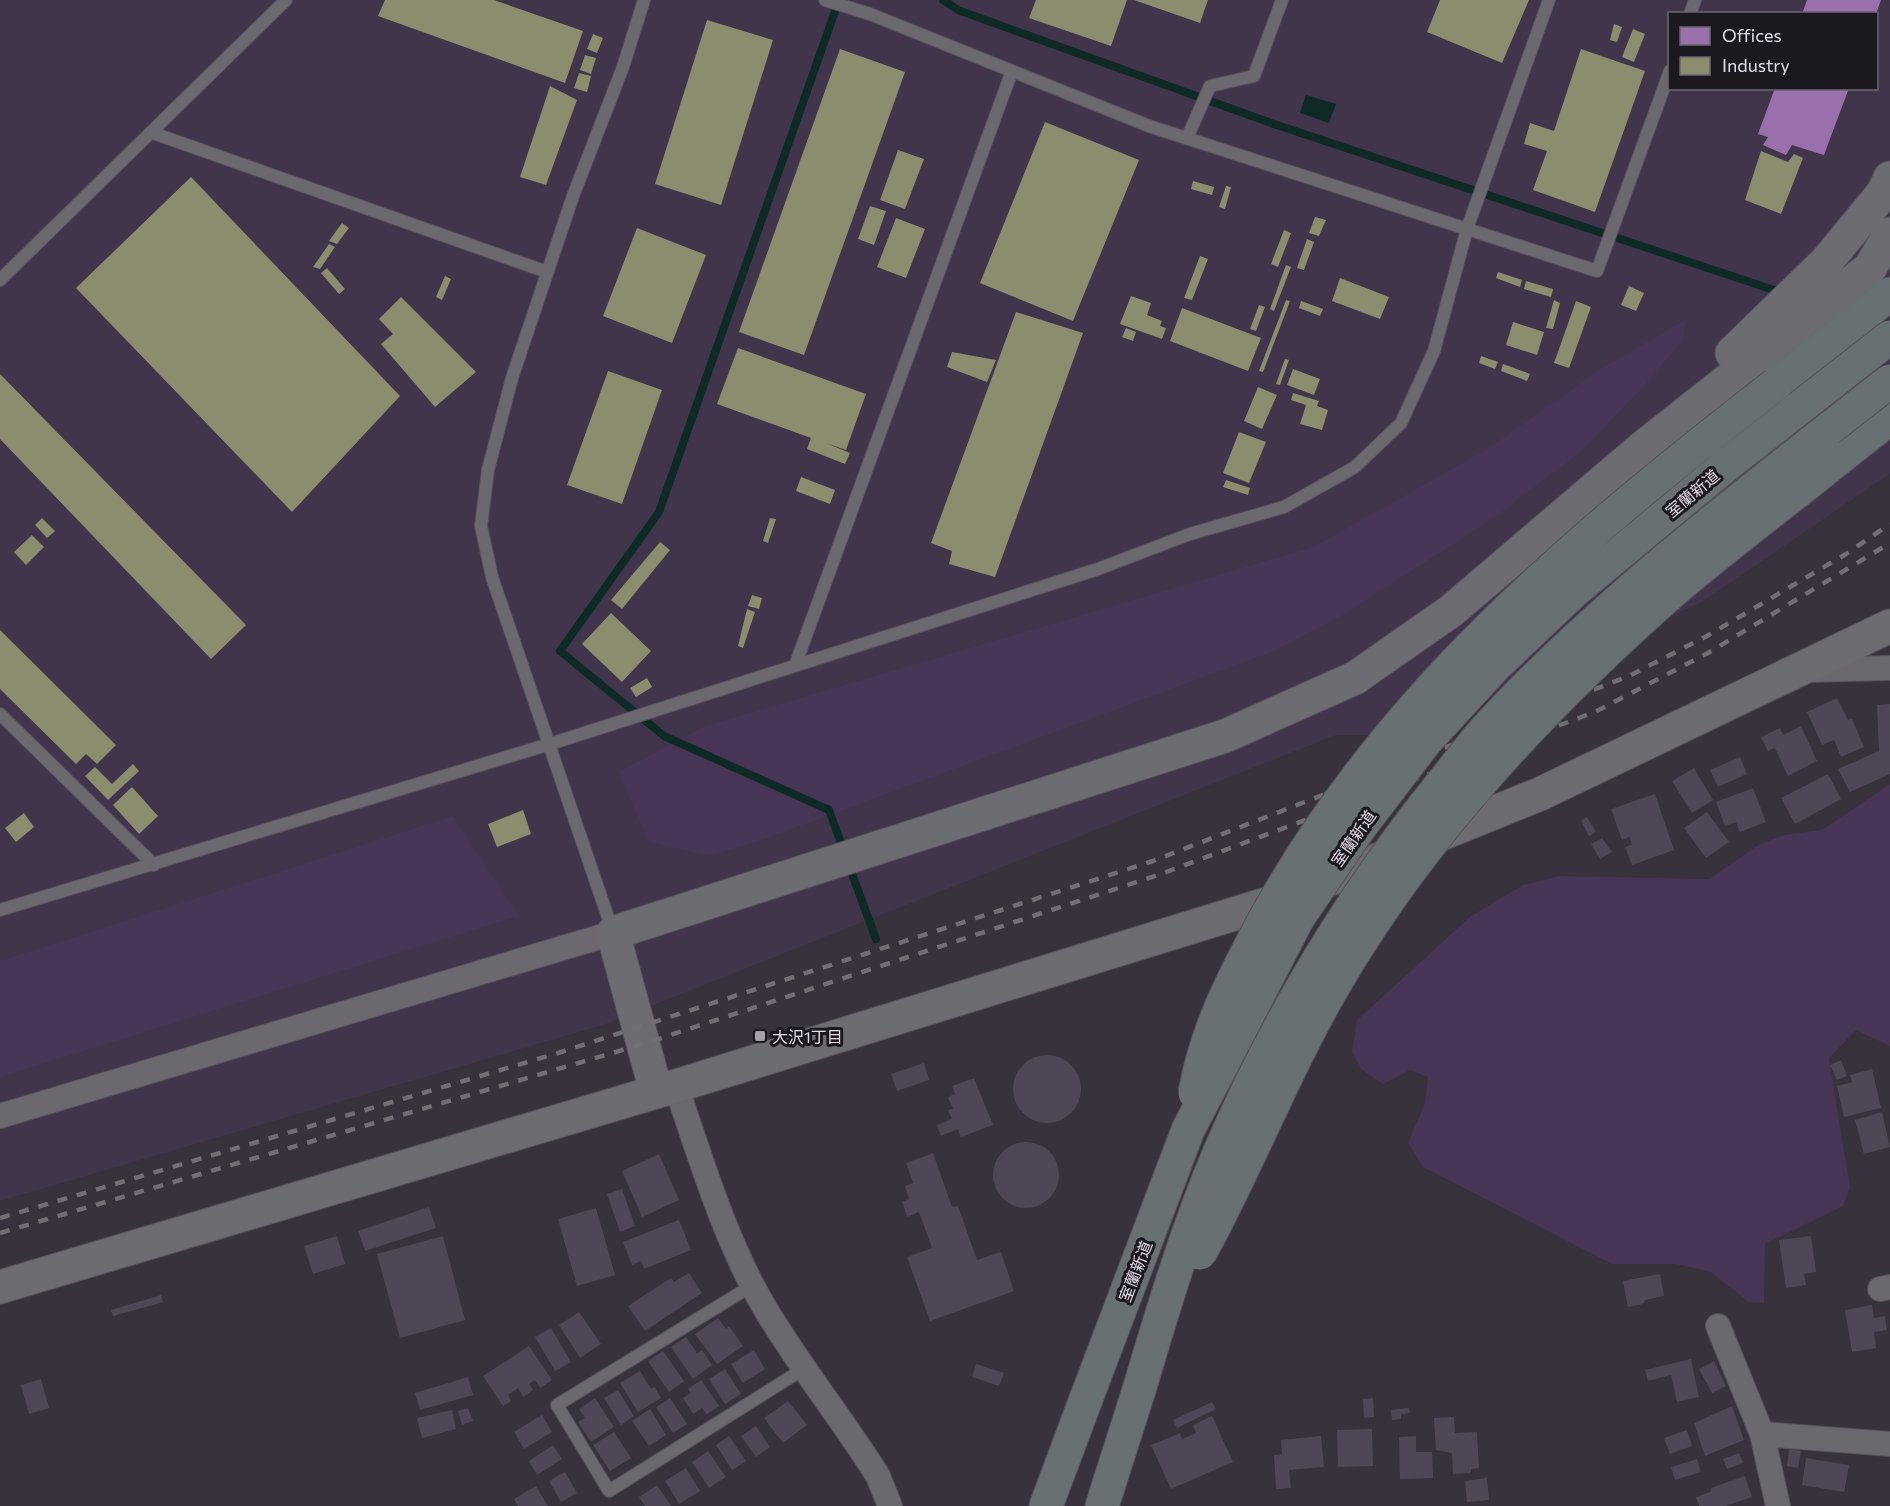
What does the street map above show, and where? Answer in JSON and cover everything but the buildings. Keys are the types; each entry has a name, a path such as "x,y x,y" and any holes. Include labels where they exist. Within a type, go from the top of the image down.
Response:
{"highway":[{"path":"1188,1131 1202,1054 1224,995 1285,882 1372,759 1463,653 1567,552 1676,461 1890,294"},
{"name":"室蘭新道","path":"1046,1506 1188,1131 1298,918 1360,827 1425,742 1495,666 1574,591 1725,466 1890,337"},
{"path":"1101,1506 1177,1265 1220,1152 1274,1037 1340,921 1406,829 1488,727 1600,617 1778,469 1890,381"},
{"path":"1156,1335 1222,1213 1287,1071 1338,978 1408,872 1513,744 1588,669 1674,591 1890,418"}],"street":[{"path":"1642,448 1709,375 1826,262 1883,193 1890,178"},
{"path":"0,1116 613,933 1226,736 1355,678 1451,612 1642,448 1870,268 1890,234"},
{"path":"0,1287 666,1089 1276,901 1540,794 1890,626"},
{"path":"1800,670 1890,668"},
{"path":"613,933 666,1089 753,1285 766,1310 878,1476 890,1506"},
{"path":"1718,1326 1762,1434 1778,1506"},
{"path":"1762,1434 1890,1444"}],"lane":[{"path":"2,276 153,133 286,0"},
{"path":"613,933 492,577 481,526 491,458 512,378 573,196 623,67 644,0"},
{"path":"825,0 870,14 1187,138 1597,271 1668,76"},
{"path":"1187,138 1210,86 1254,76 1282,0"},
{"path":"0,910 550,744 796,663 1098,568 1190,534 1284,507 1355,467 1401,423 1434,351 1467,229 1549,0"},
{"path":"796,663 1012,71"},
{"path":"153,133 547,272"},
{"path":"0,714 154,865"},
{"path":"753,1285 557,1405 609,1491 805,1368"}],"shaded area":[{"path":"0,0 1890,0 1890,474 1700,603 1566,662 1414,736 1336,735 603,1025 0,1201"},
{"path":"1306,95 1336,104 1329,123 1300,113"},
{"path":"1685,320 1684,339 1644,386 1582,451 1494,518 1343,615 1275,651 762,840 709,856 649,842 618,772 705,726 1313,547 1489,448 1602,368"},
{"path":"1890,784 1890,1046 1856,1030 1829,1058 1850,1187 1843,1206 1765,1244 1764,1303 1749,1302 1711,1272 1676,1264 1612,1264 1423,1167 1408,1143 1425,1103 1428,1077 1410,1070 1383,1084 1361,1069 1352,1051 1357,1020 1471,916 1523,885 1560,876 1709,879 1760,844 1784,835 1822,830"},
{"path":"453,816 519,916 0,1077 0,961"}],"waterway":[{"path":"839,0 659,512 560,651 664,736 829,810 844,851"},
{"path":"943,0 958,10 1271,123 1774,290"},
{"path":"848,863 876,939"}],"railway":[{"path":"0,1218 558,1053 1153,861 1629,676 1707,636 1846,554 1890,524"},
{"path":"0,1233 643,1044 1158,875 1595,712 1708,653 1890,543"}],"place":[{"name":"大沢1丁目","path":"760,1036"}]}
